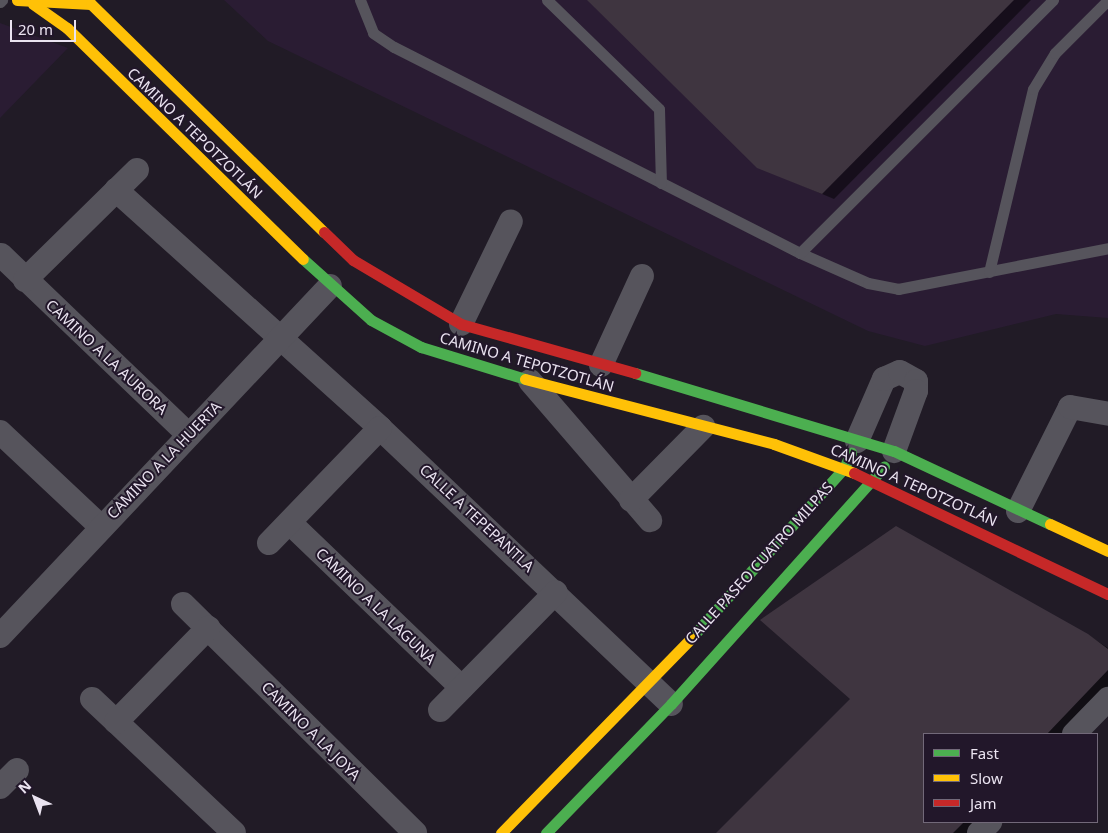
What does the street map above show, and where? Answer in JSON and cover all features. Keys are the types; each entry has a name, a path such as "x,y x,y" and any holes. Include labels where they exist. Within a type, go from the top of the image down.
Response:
{"main road":[{"name":"CAMINO A TEPOTZOTLÁN","path":"17,0 33,4 93,2 353,260 461,324 601,365 776,412 894,452 1108,552"},
{"path":"67,28 93,2"},
{"name":"CAMINO A TEPOTZOTLÁN","path":"33,4 67,28 330,286 371,320 421,347 530,381 774,444 844,468 875,481 1108,594"},
{"path":"330,286 353,260"},
{"name":"CALLE PASEO CUATRO MILPAS","path":"501,833 651,683 844,468 857,441"},
{"name":"CALLE PASEO CUATRO MILPAS","path":"546,833 671,704 875,481 894,452"}],"street":[{"path":"25,280 137,170"},
{"path":"116,190 278,337"},
{"path":"461,324 511,221"},
{"name":"CAMINO A LA AURORA","path":"1,255 25,280 190,435"},
{"path":"601,365 642,276"},
{"name":"CAMINO A LA HUERTA","path":"4,621 190,435 278,337 330,286"},
{"name":"CALLE A TEPEPANTLA","path":"278,337 380,428 556,592 671,704"},
{"name":"CALLE PASEO CUATRO MILPAS","path":"857,441 884,379 900,372 916,381 916,392 894,452"},
{"path":"530,381 650,520"},
{"path":"1018,511 1070,407 1108,414"},
{"path":"631,500 703,427"},
{"path":"269,543 380,428"},
{"path":"0,432 100,526"},
{"name":"CAMINO A LA LAGUNA","path":"290,523 462,688"},
{"path":"440,710 556,592"},
{"name":"CAMINO A LA JOYA","path":"183,604 415,833"},
{"path":"116,722 208,628"},
{"path":"92,699 234,833"},
{"path":"1075,733 1108,699"},
{"path":"0,787 17,770"},
{"path":"979,833 989,823"}],"lane":[{"path":"360,0 373,33 394,47 800,253 868,283 898,289 1108,248"},
{"path":"547,0 659,109 661,183"},
{"path":"800,253 1053,0"},
{"path":"989,272 1033,89 1055,54 1108,0"}],"shaded area":[{"path":"224,0 1108,0 1108,318 1056,314 925,346 868,331 268,41"},
{"path":"0,23 68,48 0,118"}],"building":[{"path":"587,0 1014,0 822,194 757,168"},
{"path":"896,526 1088,634 1108,649 1108,670 1048,733 923,733 923,823 963,823 953,833 716,833 850,699 760,620"}],"traffic: fast":[{"path":"303,259 371,320 421,347 525,379"},
{"path":"635,373 894,451 1050,524"},
{"path":"691,638 844,468 851,453"},
{"path":"546,833 671,704 884,467"}],"traffic: slow":[{"path":"17,0 91,4 324,232"},
{"path":"33,4 67,28 303,259"},
{"path":"525,379 774,444 854,473"},
{"path":"1050,524 1108,551"},
{"path":"501,833 691,638"}],"traffic: jam":[{"path":"324,232 353,260 461,324 635,373"},
{"path":"854,473 1108,594"}]}
